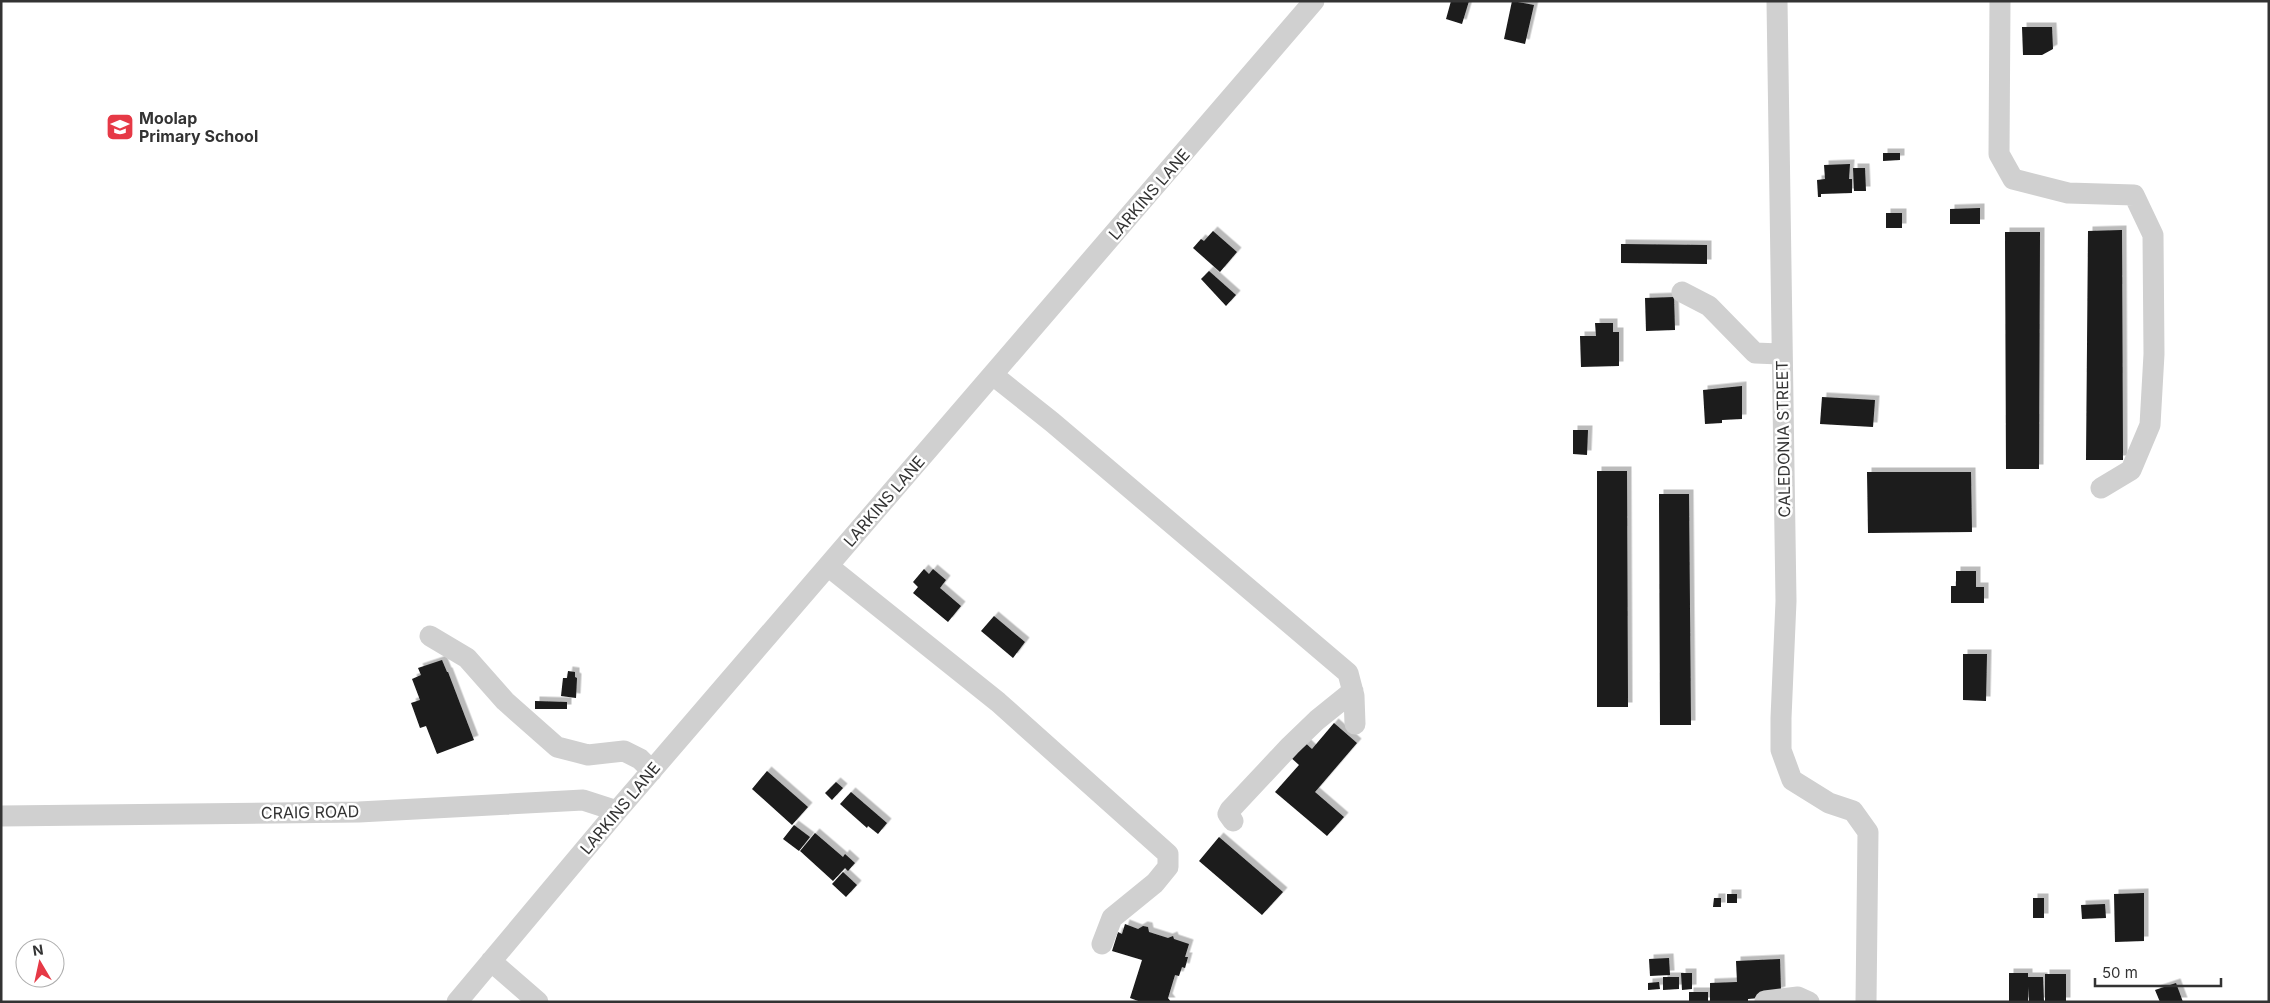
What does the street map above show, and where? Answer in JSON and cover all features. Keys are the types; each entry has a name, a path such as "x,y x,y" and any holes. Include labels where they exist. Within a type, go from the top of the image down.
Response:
{"street":[{"name":"LARKINS LANE","path":"457,1002 617,811 1314,1"},
{"name":"CALEDONIA STREET","path":"1777,1 1786,601 1780,718 1782,750 1792,780 1829,803 1853,810 1868,832 1866,1002"},
{"path":"2000,1 1999,154 2012,179 2068,193 2134,195 2153,235 2154,354 2150,425 2131,470 2101,488"},
{"path":"1682,292 1708,306 1755,353 1782,354"},
{"path":"993,375 1052,422 1348,673 1353,691 1355,724"},
{"path":"828,566 998,702 1168,854 1168,867 1155,883 1112,918 1102,944"},
{"path":"430,636 467,658 505,700 557,748 588,755 624,751 640,759 652,771"},
{"path":"1233,821 1228,814 1230,810 1290,746 1317,720 1353,691"},
{"name":"CRAIG ROAD","path":"1,816 359,812 583,800 617,811"},
{"path":"491,961 538,1002"},
{"path":"1766,1001 1798,997 1809,1002"}],"building":[{"path":"1451,1 1469,1 1462,24 1446,19"},
{"path":"1512,1 1534,5 1525,44 1504,39"},
{"path":"2022,27 2052,27 2053,49 2042,55 2023,55"},
{"path":"1883,153 1900,153 1900,160 1883,161"},
{"path":"1850,164 1849,179 1852,179 1852,193 1821,194 1821,197 1818,197 1817,180 1825,179 1824,165"},
{"path":"1853,168 1865,168 1866,191 1854,191"},
{"path":"1980,208 1980,224 1950,224 1950,209"},
{"path":"1886,213 1902,213 1902,228 1886,228"},
{"path":"2122,230 2123,460 2086,460 2088,231"},
{"path":"1213,231 1237,252 1220,272 1193,248 1201,239 1204,241"},
{"path":"2005,232 2040,232 2039,469 2006,469"},
{"path":"1621,244 1707,245 1707,264 1621,263"},
{"path":"1209,271 1236,295 1226,306 1201,279"},
{"path":"1674,297 1675,330 1646,331 1645,298"},
{"path":"1595,323 1613,323 1613,332 1619,332 1619,366 1581,367 1580,336 1596,336"},
{"path":"1742,386 1742,419 1722,420 1722,423 1705,424 1703,390"},
{"path":"1822,397 1875,400 1873,427 1820,424"},
{"path":"1573,430 1588,430 1587,455 1573,454"},
{"path":"1597,471 1627,471 1628,707 1597,707"},
{"path":"1867,472 1971,472 1972,532 1868,533"},
{"path":"1659,494 1689,494 1691,725 1660,725"},
{"path":"924,569 929,574 933,569 946,580 940,588 961,606 948,622 913,593 918,587 913,582"},
{"path":"1956,571 1976,571 1976,587 1984,587 1984,603 1951,603 1951,586 1956,586"},
{"path":"994,616 1025,642 1013,658 981,631"},
{"path":"1963,654 1987,654 1986,701 1963,700"},
{"path":"442,660 474,740 437,754 426,726 420,728 411,703 420,700 412,679 421,675 418,668"},
{"path":"568,671 575,672 575,677 577,678 576,698 561,696 563,678 567,678"},
{"path":"535,701 567,702 567,709 535,709"},
{"path":"1334,723 1357,743 1315,792 1344,817 1327,836 1275,792 1299,765 1288,755 1302,740 1312,749"},
{"path":"767,771 808,807 792,825 752,789"},
{"path":"836,782 843,788 832,800 825,793"},
{"path":"851,792 887,823 878,834 868,826 867,828 840,804"},
{"path":"794,825 810,837 799,851 783,839"},
{"path":"815,833 843,857 845,854 855,863 848,871 845,868 833,881 800,851"},
{"path":"1219,837 1283,892 1262,915 1199,861"},
{"path":"843,872 857,885 846,897 832,884"},
{"path":"2144,893 2144,941 2115,942 2114,894"},
{"path":"1727,894 1737,894 1737,903 1727,903"},
{"path":"1714,898 1721,898 1721,907 1713,907"},
{"path":"2033,898 2044,898 2044,918 2033,918"},
{"path":"2105,904 2106,918 2082,919 2081,905"},
{"path":"1125,924 1138,929 1143,926 1148,927 1149,932 1168,938 1173,936 1174,939 1189,944 1185,957 1188,957 1185,968 1182,967 1179,976 1175,975 1168,998 1171,1002 1141,1002 1130,998 1142,960 1112,951 1118,932 1122,934"},
{"path":"1669,958 1670,975 1650,976 1649,959"},
{"path":"1780,959 1781,991 1759,998 1748,999 1748,1002 1710,1002 1710,983 1737,982 1736,961"},
{"path":"1681,973 1692,973 1692,989 1682,990"},
{"path":"2009,973 2028,973 2028,977 2043,977 2044,1002 2029,1002 2029,987 2028,1002 2009,1002"},
{"path":"2045,974 2066,974 2066,1002 2045,1002"},
{"path":"1663,977 1679,977 1679,989 1663,990"},
{"path":"1659,982 1660,989 1648,990 1648,983"},
{"path":"2176,983 2183,1002 2160,1002 2155,990"},
{"path":"1689,992 1708,992 1708,1002 1689,1002"}],"place":[{"name":"Moolap Primary School","path":"120,127"}]}
